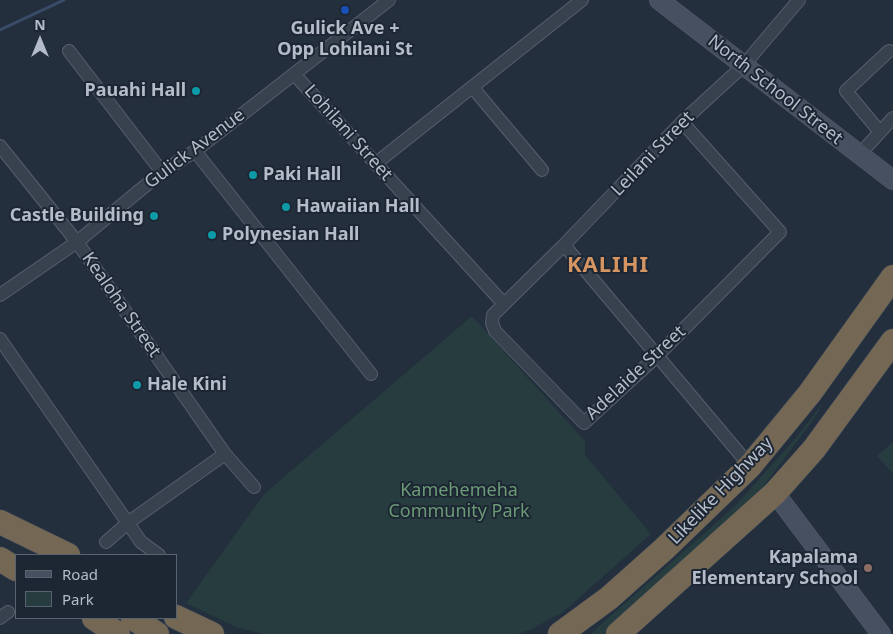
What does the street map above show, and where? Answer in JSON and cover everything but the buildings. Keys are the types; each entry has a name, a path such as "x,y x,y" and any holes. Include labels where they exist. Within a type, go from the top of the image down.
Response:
{"highway":[{"name":"Likelike Highway","path":"560,634 576,624 630,579 750,466 810,392 893,277"},
{"name":"Likelike Highway","path":"618,634 774,493 814,449 893,341"},
{"path":"0,522 66,554"},
{"path":"0,536 31,554"},
{"path":"599,634 718,545"},
{"path":"0,560 15,568"},
{"path":"178,618 212,634"},
{"path":"75,619 93,634"},
{"path":"96,619 118,634"},
{"path":"134,619 157,634"}],"main road":[{"name":"North School Street","path":"659,0 893,180"},
{"path":"774,493 881,634"}],"street":[{"name":"Gulick Avenue","path":"0,295 77,242 162,172 194,151 389,0"},
{"path":"375,164 582,0"},
{"name":"Leilani Street","path":"503,303 564,245 682,122 743,66 799,0"},
{"path":"69,51 162,172"},
{"path":"880,132 846,90 889,51"},
{"name":"Lohilani Street","path":"294,74 503,303"},
{"path":"473,88 542,170"},
{"path":"859,155 893,118"},
{"name":"Adelaide Street","path":"503,303 493,315 492,323 495,331 584,423 658,355 780,232 682,122"},
{"name":"Kealoha Street","path":"0,146 77,242 225,454 254,487"},
{"path":"194,151 371,374"},
{"path":"564,245 750,466"},
{"path":"0,339 129,522 141,542 158,554"},
{"path":"106,542 129,522 225,454"}],"green space":[{"name":"Kamehemeha Community Park","path":"472,316 585,441 585,455 651,534 563,612 532,629 518,634 263,634 236,627 186,603 264,494"},
{"path":"825,400 814,419 759,492 640,605 603,634 590,634 735,506 795,439"},
{"path":"893,442 893,474 877,456"}],"waterway":[{"path":"0,30 64,0"}],"place":[{"name":"Gulick Ave + Opp Lohilani St","path":"345,10"},
{"name":"Pauahi Hall","path":"196,91"},
{"name":"Paki Hall","path":"253,175"},
{"name":"Hawaiian Hall","path":"286,207"},
{"name":"Castle Building","path":"154,216"},
{"name":"Polynesian Hall","path":"212,235"},
{"name":"Hale Kini","path":"137,385"},
{"name":"Kapalama Elementary School","path":"868,568"}],"district":[{"name":"KALIHI","path":"608,266"}]}
